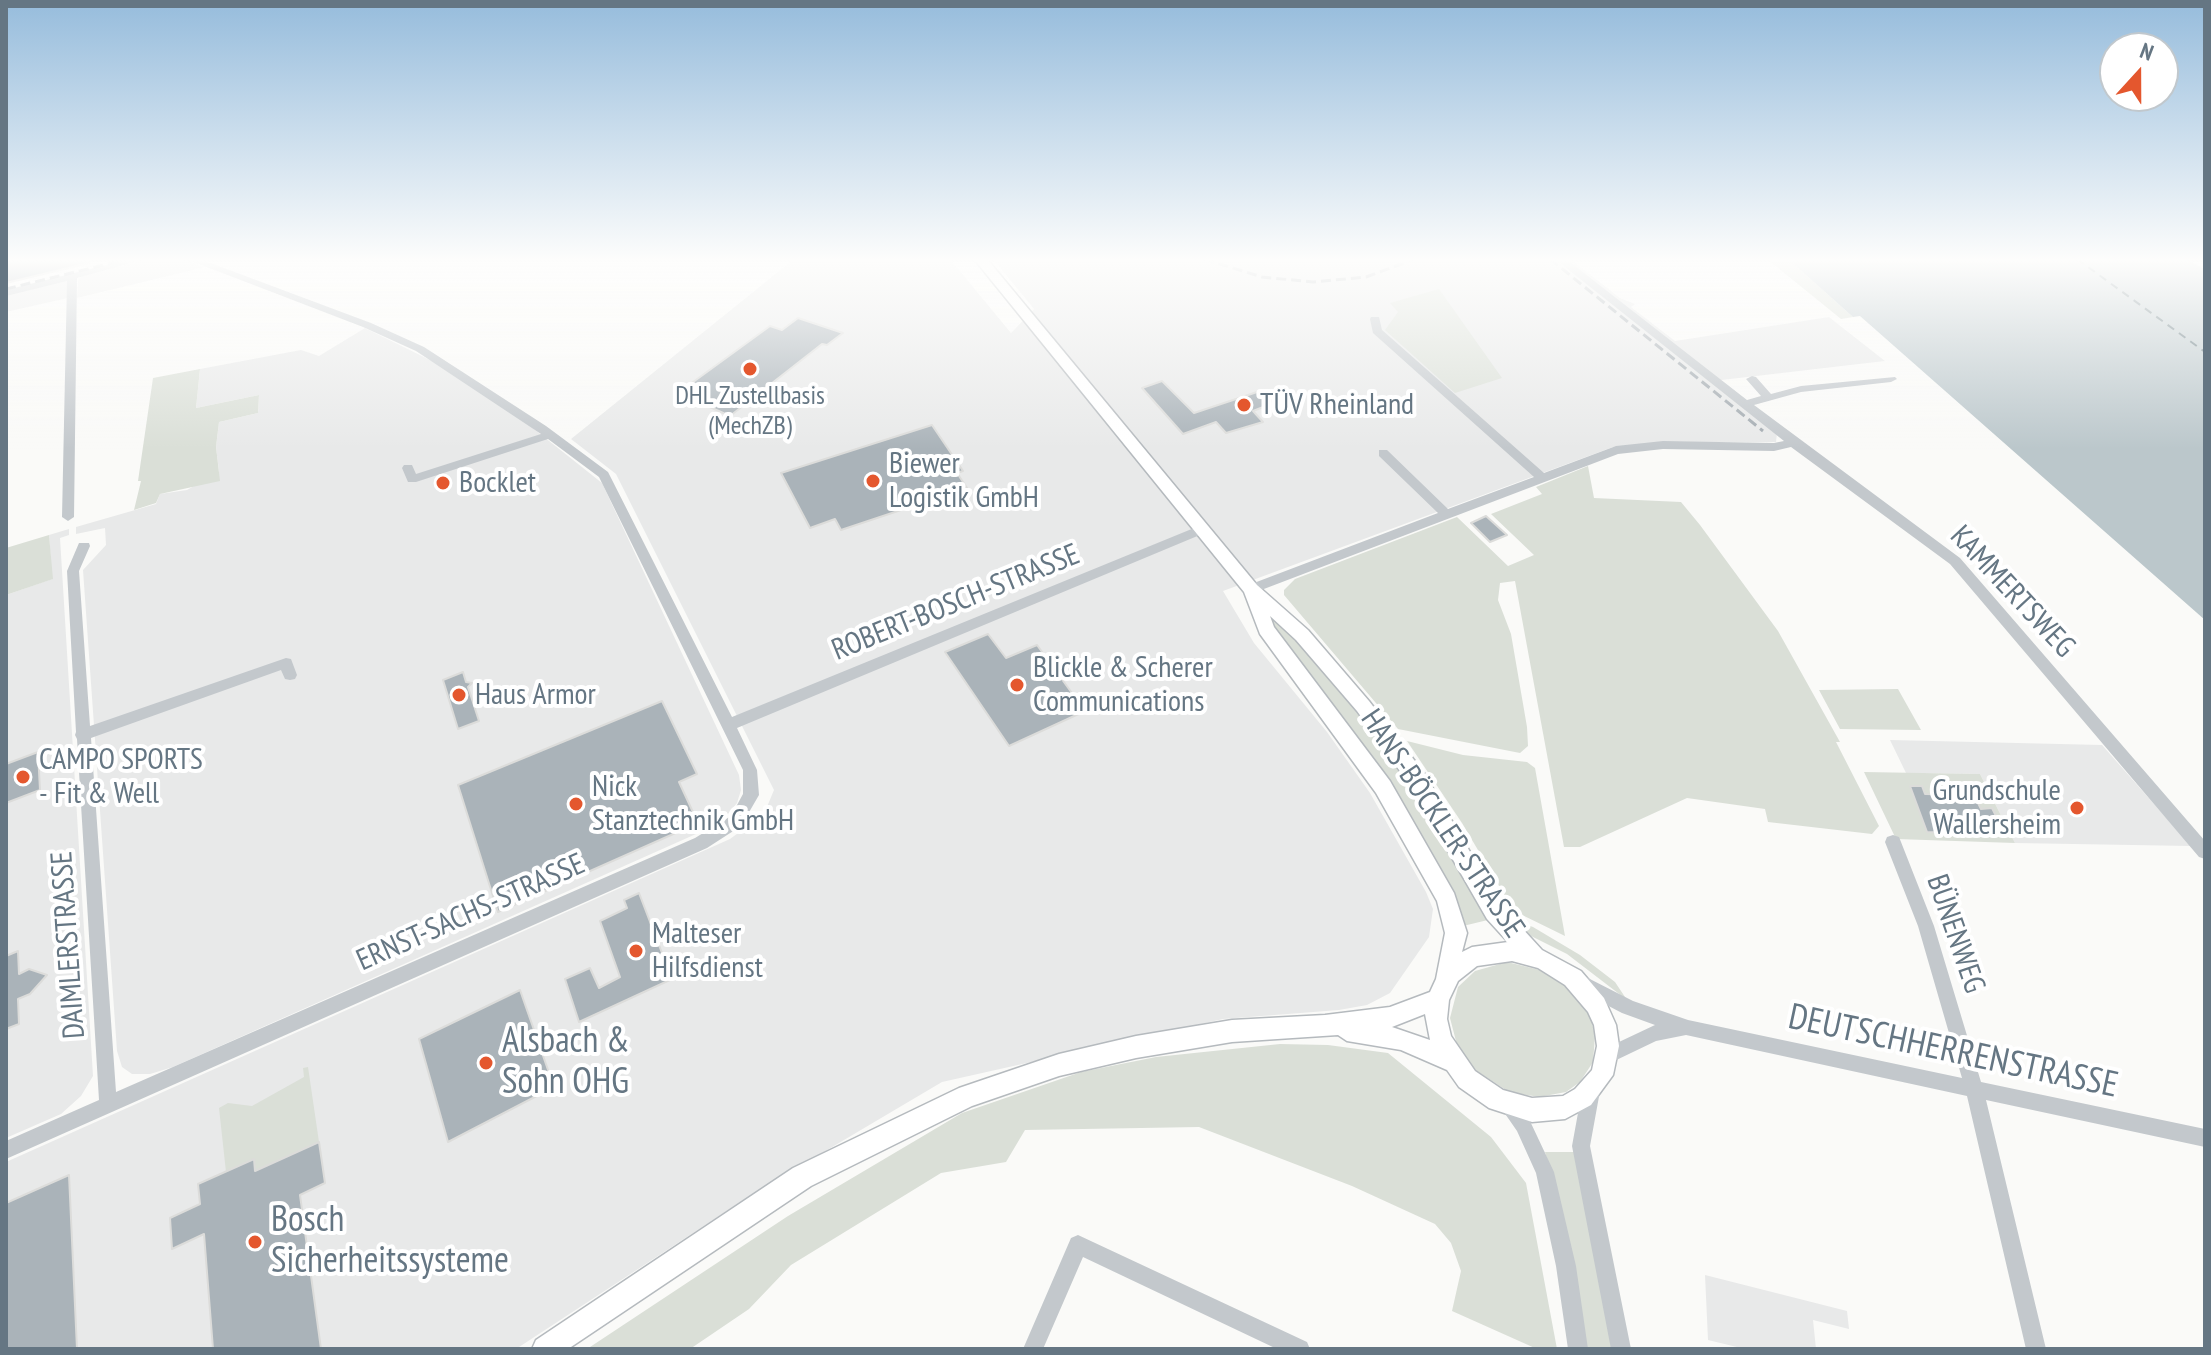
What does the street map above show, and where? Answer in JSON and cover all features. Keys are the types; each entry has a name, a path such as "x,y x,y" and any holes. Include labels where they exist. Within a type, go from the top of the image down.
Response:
{"main road":[{"name":"HANS-BÖCKLER-STRASSE","path":"1032,322 1251,589 1302,635 1382,731 1431,802 1494,912 1534,956"},
{"name":"HANS-BÖCKLER-STRASSE","path":"1251,589 1266,629 1383,787 1447,899 1456,933 1441,990"},
{"path":"545,1349 778,1192 850,1151 967,1096 1059,1065 1136,1047 1232,1031 1325,1026 1390,1017 1441,990 1464,962 1482,954 1502,951 1534,956 1573,978 1601,1015 1607,1035 1608,1056 1602,1075 1591,1091 1575,1103 1554,1109 1508,1105 1476,1087 1451,1060 1438,1029 1441,990"},
{"path":"1325,1026 1402,1039 1451,1060"}],"street":[{"path":"68,517 71,322"},
{"path":"360,322 420,349 550,435"},
{"path":"1376,322 1377,331 1541,477"},
{"name":"KAMMERTSWEG","path":"1641,322 1794,442 1955,561 2205,852"},
{"path":"1752,379 1768,397"},
{"path":"1746,404 1801,389 1891,379"},
{"path":"412,479 550,435"},
{"name":"ERNST-SACHS-STRASSE","path":"6,1150 722,831 746,808 753,781 729,725 604,475 550,435"},
{"path":"1251,589 1616,450 1663,445 1774,447 1794,442"},
{"path":"1383,453 1446,514"},
{"name":"ROBERT-BOSCH-STRASSE","path":"729,725 1203,529"},
{"name":"DAIMLERSTRASSE","path":"84,546 73,571 108,1103"},
{"path":"82,735 286,663 290,675"},
{"name":"BÜNENWEG","path":"1893,842 1926,926 1975,1090 2036,1349"},
{"name":"DEUTSCHHERRENSTRASSE","path":"1573,978 1628,1007 1688,1028 2205,1138"},
{"name":"DEUTSCHHERRENSTRASSE","path":"1608,1056 1654,1033 1688,1028"},
{"path":"1591,1091 1581,1146 1621,1349"},
{"path":"1508,1105 1523,1125 1545,1172 1566,1266 1578,1349"},
{"path":"1033,1349 1078,1245 1300,1349"}],"shaded area":[{"path":"716,322 1002,322 1011,333 1021,322 1651,322 1675,341 1795,322 1836,322 1885,361 1713,381 1777,433 1776,442 1661,442 1613,447 1223,591 1254,643 1327,732 1370,793 1426,892 1433,909 1429,937 1390,993 1367,1005 1223,1019 942,1082 751,1195 516,1349 6,1349 6,1162 730,839 764,814 774,790 616,474 571,439"},
{"path":"1391,322 1463,322 1502,378 1455,393 1385,330"},
{"path":"1867,322 2205,322 2205,620"},
{"path":"365,328 436,363 529,425 602,483 739,775 741,790 737,803 729,813 696,834 173,1067 150,1074 132,1074 122,1067 117,1051 83,570 106,545 105,528 76,534 76,527 156,504 160,494 187,490 219,472 216,447 219,422 258,413 259,395 196,408 200,369 301,350 319,356"},
{"path":"200,369 196,408 259,395 258,413 219,422 216,447 220,481 160,494 156,503 134,510 141,481 138,481 153,378"},
{"path":"1588,466 1594,498 1681,502 1700,525 1778,631 1840,742 1836,742 1879,826 1872,834 1768,822 1765,809 1687,798 1580,847 1564,847 1515,581 1500,583 1498,600 1511,634 1527,727 1528,746 1520,753 1398,729 1284,595 1284,590 1295,579 1457,517 1508,566 1534,555 1491,514 1542,494 1536,487"},
{"path":"69,529 69,535 60,538 93,1076 81,1096 61,1114 6,1138 6,595 52,579 49,535"},
{"path":"49,535 53,579 6,595 6,548"},
{"path":"1269,615 1282,621 1392,753 1492,919 1463,926 1273,633"},
{"path":"1898,689 1921,730 1840,729 1819,690"},
{"name":"Grundschule Wallersheim","path":"1890,740 2102,745 2191,846 2015,843 1980,774 1906,773"},
{"path":"1407,741 1463,755 1527,762 1535,768 1565,936 1514,911 1462,823"},
{"path":"1864,772 1980,774 2015,843 1896,839"},
{"path":"1513,920 1533,927 1580,955 1615,982 1627,1000 1567,954 1523,932"},
{"path":"1507,962 1544,971 1568,987 1591,1018 1595,1036 1593,1062 1580,1082 1566,1092 1539,1097 1509,1092 1474,1069 1457,1045 1450,1018 1458,987 1475,971"},
{"path":"1280,1044 1328,1045 1388,1053 1491,1137 1526,1183 1557,1349 1537,1349 1452,1311 1461,1271 1451,1243 1435,1224 1352,1186 1199,1127 1025,1130 1006,1162 941,1173 791,1265 749,1309 690,1349 587,1349 788,1216 962,1113 1081,1072 1156,1057"},
{"path":"308,1067 319,1142 255,1171 253,1160 226,1172 219,1108 228,1103 252,1106 304,1077 303,1068"},
{"path":"1545,1152 1576,1152 1614,1349 1583,1349 1561,1212"},
{"path":"1705,1275 1847,1311 1849,1329 1813,1320 1816,1349 1745,1349 1708,1340"}],"building":[{"name":"DHL Zustellbasis (MechZB)","path":"792,322 811,322 843,333 827,345 822,344 730,416 678,393 770,326 782,330"},
{"name":"TÜV Rheinland","path":"1162,381 1194,413 1263,390 1279,394 1276,402 1253,411 1263,422 1226,433 1216,422 1183,434 1142,388"},
{"name":"Biewer Logistik GmbH","path":"932,425 963,471 957,473 967,488 841,530 835,519 810,528 781,473"},
{"path":"1486,516 1507,535 1490,542 1471,523"},
{"name":"Blickle & Scherer Communications","path":"988,634 1006,658 1037,645 1085,711 1009,746 945,652"},
{"name":"Haus Armor","path":"463,672 466,682 472,683 468,687 479,721 458,729 443,680"},
{"name":"Nick Stanztechnik GmbH","path":"662,701 697,774 679,782 698,823 498,912 458,785"},
{"name":"CAMPO SPORTS - Fit & Well","path":"38,752 40,790 6,803 6,764"},
{"path":"1910,786 1922,786 1925,794 1974,795 1981,809 1992,808 2005,834 1927,832"},
{"name":"Malteser Hilfsdienst","path":"639,893 672,979 579,1022 565,979 590,968 599,988 620,977 600,921 627,908 624,900"},
{"path":"18,951 19,974 29,969 47,975 30,994 18,999 19,1024 6,1029 6,956"},
{"name":"Alsbach & Sohn OHG","path":"520,990 554,1087 448,1142 419,1039"},
{"name":"Bosch Sicherheitssysteme","path":"319,1142 325,1183 300,1195 321,1349 213,1349 204,1234 172,1249 170,1218 200,1204 198,1184 254,1159 255,1171"},
{"path":"69,1175 77,1349 6,1349 6,1203"}],"ferry route":[{"path":"2164,322 2205,352"}],"railway":[{"path":"1628,322 1763,431"}],"place":[{"name":"DHL Zustellbasis (MechZB)","path":"750,369"},
{"name":"TÜV Rheinland","path":"1244,405"},
{"name":"Biewer Logistik GmbH","path":"873,481"},
{"name":"Bocklet","path":"443,483"},
{"name":"Blickle & Scherer Communications","path":"1017,685"},
{"name":"Haus Armor","path":"459,695"},
{"name":"CAMPO SPORTS - Fit & Well","path":"23,777"},
{"name":"Nick Stanztechnik GmbH","path":"576,804"},
{"name":"Grundschule Wallersheim","path":"2077,808"},
{"name":"Malteser Hilfsdienst","path":"636,951"},
{"name":"Alsbach & Sohn OHG","path":"486,1063"},
{"name":"Bosch Sicherheitssysteme","path":"255,1242"}]}
